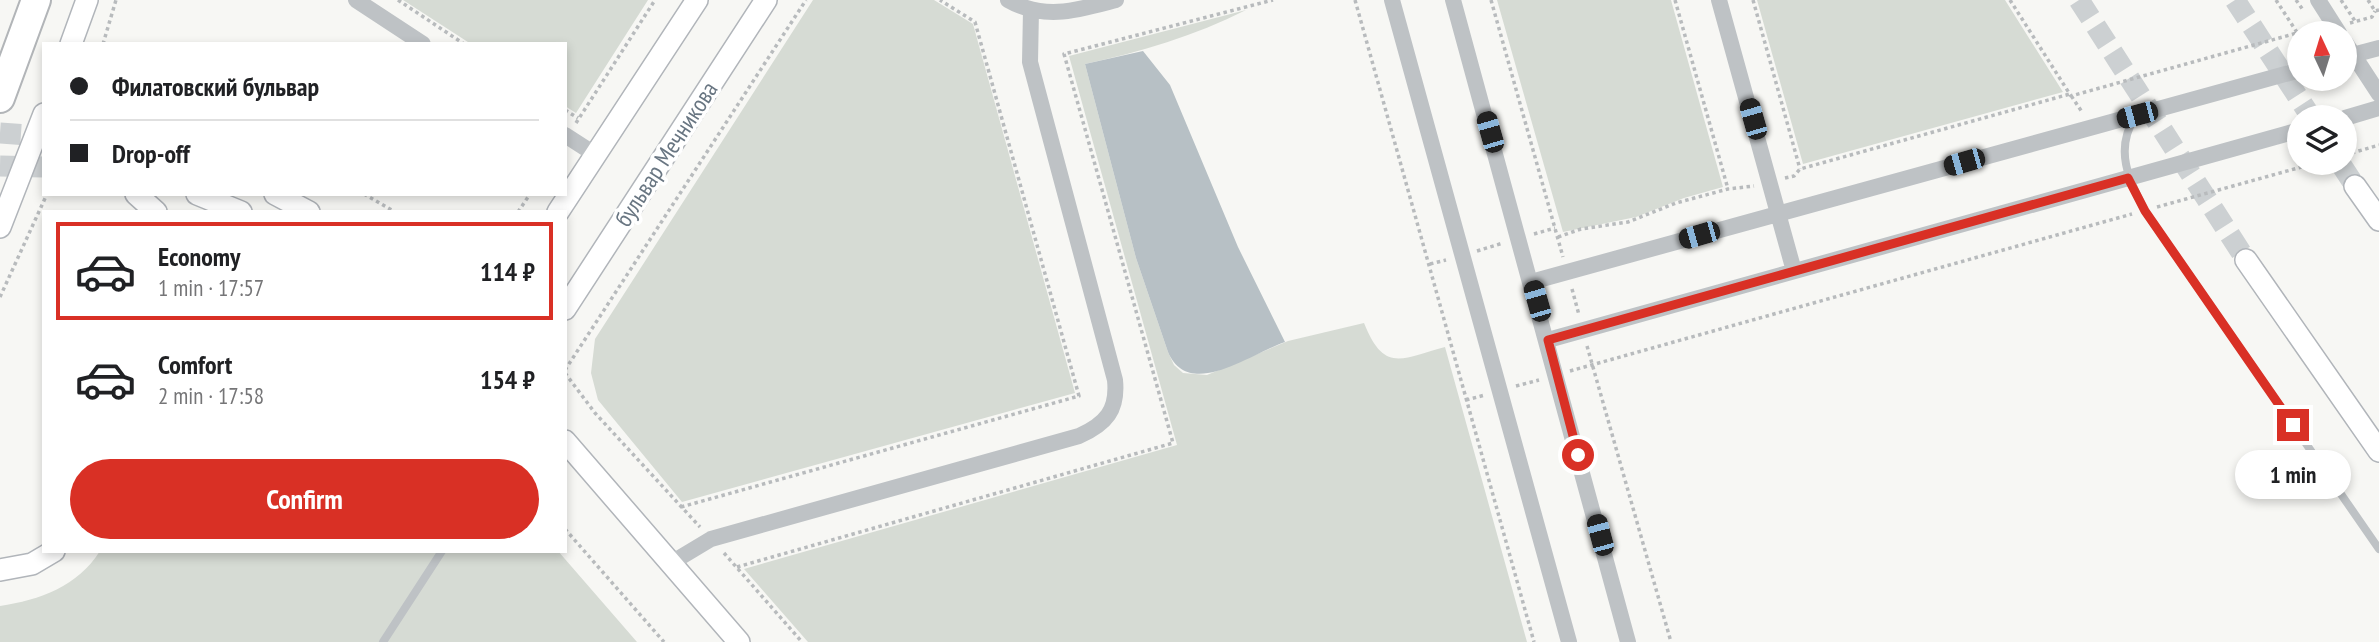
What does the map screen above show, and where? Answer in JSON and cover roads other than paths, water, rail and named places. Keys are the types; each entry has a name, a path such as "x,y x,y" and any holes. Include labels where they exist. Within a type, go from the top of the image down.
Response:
{"highway":[{"path":"0,98 36,0"}],"street":[{"path":"72,42 87,0"},
{"path":"356,0 420,42"},
{"path":"559,210 697,0"},
{"name":"бульвар Мечникова","path":"567,306 766,0"},
{"path":"1008,0 1031,10 1065,13 1116,0"},
{"path":"1392,0 1569,642"},
{"path":"1453,0 1548,340 1628,642"},
{"path":"1719,0 1794,271"},
{"path":"2318,0 2331,21"},
{"path":"671,563 711,539 1079,436 1093,430 1110,415 1115,403 1115,380 1059,181 1030,62 1031,10"},
{"path":"2357,50 2379,48"},
{"path":"2357,63 2379,94"},
{"path":"1531,282 2287,74"},
{"path":"2357,114 2379,108"},
{"path":"0,227 42,119"},
{"path":"1548,340 2287,134"},
{"path":"567,137 596,155"},
{"path":"2355,186 2379,220"},
{"path":"138,196 154,210"},
{"path":"202,196 236,210"},
{"path":"279,196 305,210"},
{"path":"2246,260 2379,451"},
{"path":"567,443 739,642"},
{"path":"0,570 32,564 51,553"}],"lane":[{"path":"2137,115 2124,142 2128,178 2145,211 2379,549"},
{"path":"383,642 441,553"}],"tunnel":[{"path":"2079,0 2246,260"},
{"path":"2235,0 2303,105"},
{"path":"0,133 42,136"},
{"path":"0,166 42,167"},
{"path":"2348,175 2355,186"}]}
